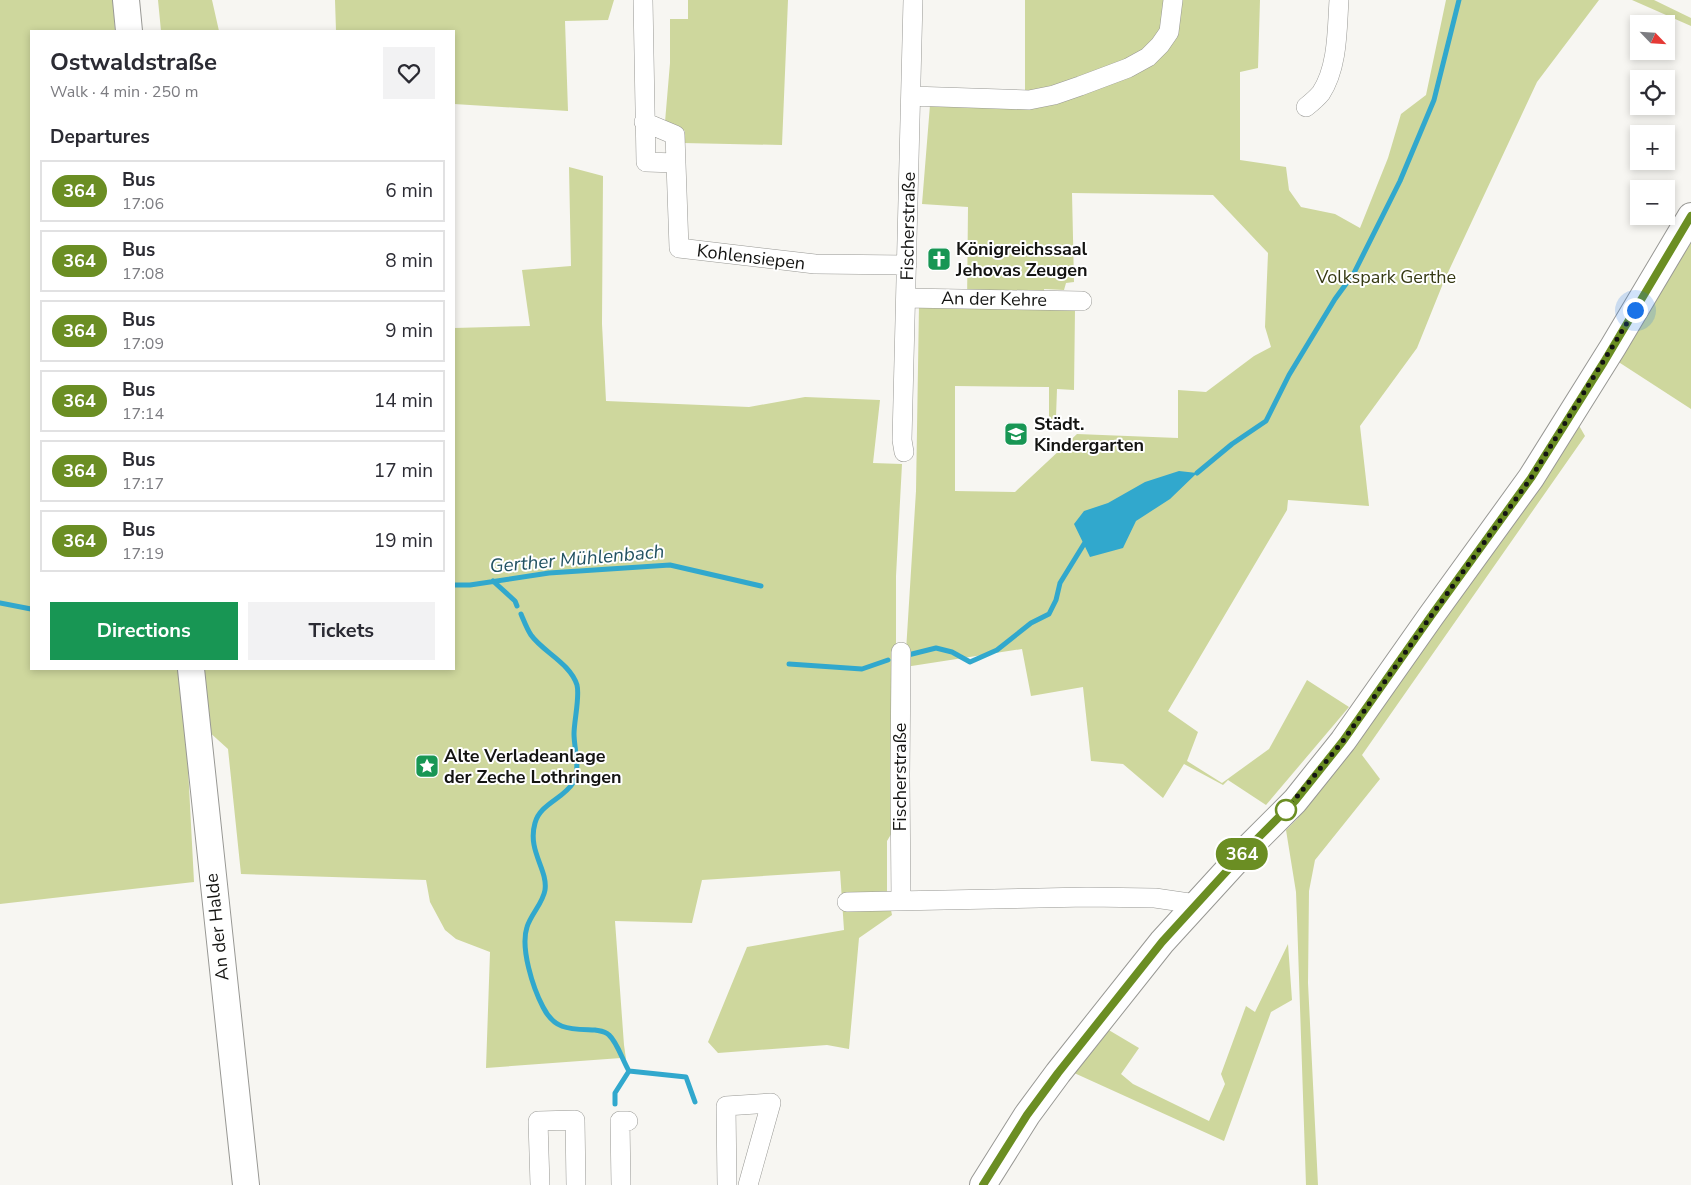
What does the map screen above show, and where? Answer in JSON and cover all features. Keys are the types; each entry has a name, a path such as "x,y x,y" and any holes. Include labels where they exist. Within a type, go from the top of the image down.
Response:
{"street":[{"path":"126,0 129,30"},
{"path":"643,0 644,122 646,162 676,164 675,135 644,122"},
{"name":"Fischerstraße","path":"904,452 902,440 914,0"},
{"path":"911,96 1029,100 1054,95 1096,80 1128,68 1148,57 1160,45 1169,32 1173,0"},
{"path":"1306,107 1320,94 1328,79 1333,61 1339,0"},
{"name":"Kohlensiepen","path":"676,164 679,248 815,264 907,265"},
{"path":"983,1185 1027,1115 1162,942 1246,850 1295,801 1343,741 1531,478 1613,347 1691,216"},
{"name":"An der Kehre","path":"906,298 1082,301"},
{"name":"Fischerstraße","path":"901,652 901,901"},
{"name":"An der Halde","path":"191,670 234,1092 246,1185"},
{"path":"847,902 1087,897 1155,898 1196,904"},
{"path":"727,1185 726,1106 771,1104 748,1185"},
{"path":"540,1185 538,1121 575,1120 576,1185"},
{"path":"621,1185 620,1121 628,1121"}],"green space":[{"path":"0,0 113,0 115,30 30,30 30,670 455,670 455,328 530,326 522,270 571,266 569,167 603,176 602,324 606,401 749,407 805,397 880,400 873,463 902,464 896,576 896,826 887,841 887,891 892,915 859,938 849,1049 827,1045 718,1053 708,1042 747,947 844,930 840,871 702,880 692,923 615,921 626,1059 486,1068 490,952 456,939 445,930 430,902 426,880 241,874 228,749 185,710 194,882 0,904"},
{"path":"158,0 212,0 219,30 161,30"},
{"path":"335,0 614,0 608,20 565,21 568,111 455,104 455,30 336,30"},
{"path":"688,0 788,0 782,145 683,143 685,131 665,122 670,63 670,19 688,19"},
{"name":"Volkspark Gerthe","path":"1025,0 1260,0 1258,68 1240,72 1240,160 1286,167 1289,190 1301,207 1335,214 1360,228 1388,158 1401,114 1426,95 1446,0 1599,0 1537,82 1444,281 1417,348 1360,426 1369,506 1288,500 1287,510 1168,711 1198,732 1187,761 1222,783 1269,749 1307,680 1349,707 1266,805 1228,780 1223,785 1184,764 1163,798 1123,764 1091,761 1083,687 1031,696 1022,649 905,667 916,491 919,305 967,307 968,207 922,204 930,105 1025,109","holes":["1072,193 1213,195 1268,253 1265,327 1271,347 1254,356 1206,392 1178,390 1178,438 1077,434 1015,492 955,491 955,386 1049,387 1049,421 1056,417 1057,389 1074,390 1075,309 1047,308 1044,289 1064,290 1066,283 1074,282"]},
{"path":"1632,0 1654,0 1691,18 1691,26 1675,19 1675,15 1666,15"},
{"path":"1691,233 1691,409 1617,361"},
{"path":"1577,422 1585,436 1362,755 1380,779 1315,860 1309,891 1308,983 1318,1185 1306,1185 1296,892 1286,830 1298,818 1297,813"},
{"path":"1288,944 1292,1000 1271,1012 1224,1141 1072,1072 1107,1029 1139,1048 1121,1074 1133,1084 1209,1121 1225,1084 1221,1074 1246,1006 1255,1012"}],"water":[{"path":"1179,471 1197,473 1170,499 1136,521 1123,548 1090,557 1074,524 1084,511 1108,503 1145,482"}],"waterway":[{"name":"Gerther Mühlenbach","path":"1197,473 1232,444 1266,421 1289,375 1335,299 1354,273 1400,181 1434,100 1459,0"},
{"name":"Gerther Mühlenbach","path":"908,655 936,648 952,652 970,662 997,650 1031,623 1049,614 1056,600 1060,583 1084,544"},
{"name":"Gerther Mühlenbach","path":"455,585 470,585 549,573 670,565 761,586"},
{"path":"493,581 515,601 517,606"},
{"name":"Gerther Mühlenbach","path":"0,603 30,609"},
{"path":"521,614 527,628 536,641 569,670 574,677 578,690 574,734 577,772 569,789 547,806 538,816 533,833 535,851 545,882 544,895 529,922 525,936 526,957 535,989 548,1015 558,1025 571,1029 602,1031 607,1034 615,1042 629,1071 686,1077 695,1102"},
{"name":"Gerther Mühlenbach","path":"789,664 862,669 888,660"},
{"path":"615,1104 615,1093 629,1071"}],"bus line":[{"name":"364","path":"983,1185 1027,1115 1162,942 1246,850 1295,801 1343,741 1531,478 1604,362 1691,216"}],"place":[{"name":"Königreichssaal Jehovas Zeugen","path":"939,259"},
{"name":"Städt. Kindergarten","path":"1016,434"},
{"name":"Alte Verladeanlage der Zeche Lothringen","path":"427,766"}],"route":[{"path":"1286,810 1343,741 1531,478 1635,310"}]}
